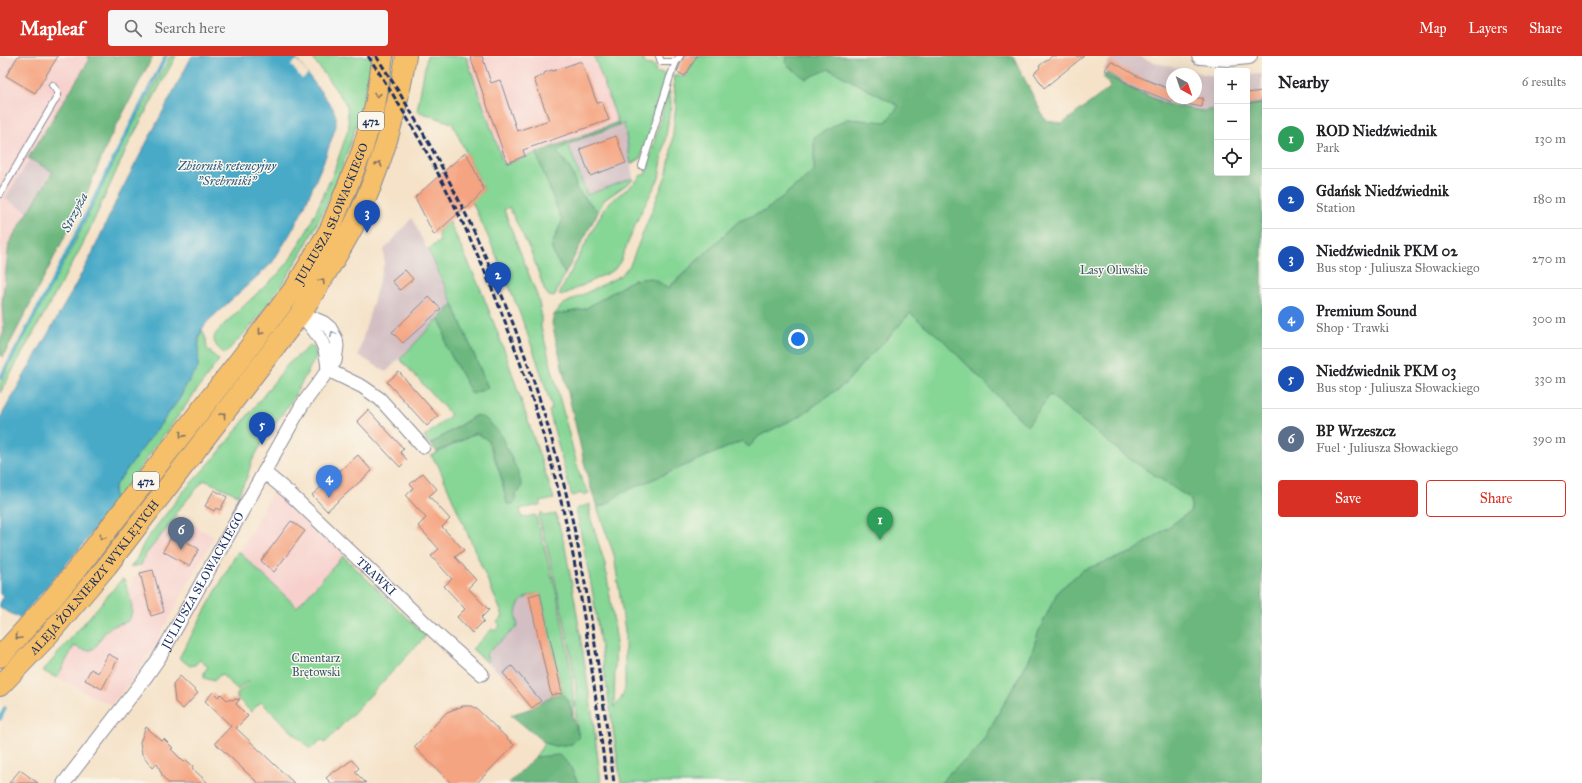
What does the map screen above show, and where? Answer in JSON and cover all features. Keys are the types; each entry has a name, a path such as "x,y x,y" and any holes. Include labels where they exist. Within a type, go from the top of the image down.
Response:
{"main road":[{"name":"JULIUSZA SŁOWACKIEGO","path":"285,301 330,229 350,183 362,152 375,106 383,56"},
{"name":"JULIUSZA SŁOWACKIEGO","path":"301,313 328,272 353,227 369,191 388,135 406,56"},
{"name":"ALEJA ŻOŁNIERZY WYKLĘTYCH","path":"0,656 54,597 81,564 285,301"},
{"name":"ALEJA ŻOŁNIERZY WYKLĘTYCH","path":"0,686 45,639 107,566 301,313"}],"street":[{"path":"1200,56 1228,58 1250,56"},
{"path":"285,301 301,313 324,342 327,352 328,370 363,387 380,399 423,447"},
{"name":"JULIUSZA SŁOWACKIEGO","path":"64,783 159,658 302,405 328,370"},
{"name":"TRAWKI","path":"264,472 288,492 484,676"}],"lane":[{"path":"659,56 661,62 676,62"},
{"path":"642,166 676,62 680,56"},
{"path":"0,194 57,97 57,92 52,85"}],"shaded area":[{"path":"0,56 86,56 91,59 79,78 53,172 87,193 0,363"},
{"path":"466,56 594,56 618,122 504,165"},
{"path":"1112,56 1140,56 1147,60 1178,68 1166,68 1166,104 1131,88 1103,70"},
{"path":"1202,74 1214,76 1214,109 1202,111 1166,104 1202,104"},
{"path":"1262,74 1262,103 1250,105 1250,75"},
{"path":"624,124 633,178 587,195 568,144"},
{"path":"30,159 53,172 28,212 5,199"},
{"path":"412,218 453,304 386,372 358,355 384,264 384,250"},
{"path":"275,488 345,554 297,607 239,552"},
{"path":"177,516 214,537 143,666 111,705 44,671 65,650 119,611 146,554"},
{"path":"540,593 562,693 541,703 540,701 532,708 506,678 488,663 489,661 486,656 516,620 516,611 519,604 526,597"}],"green space":[{"path":"86,56 153,56 109,140 87,193 3,357 0,354 0,340 4,332 2,304 9,243 53,172 28,158 90,59"},
{"path":"170,56 176,56 130,141 83,244 0,393 0,383 75,242 125,140"},
{"path":"311,56 373,56 359,115 329,198 302,251 287,277 270,301 249,329 225,354 216,345 214,339 215,336 220,328 279,273 289,261 308,229 333,174 349,127 347,108 344,101"},
{"path":"427,56 466,56 504,165 536,153 562,221 551,247 565,274 554,297 549,296 545,291 531,252 509,207 504,210 538,298 541,312 541,327 575,457 581,479 589,493 584,495 582,493 572,496 549,411 552,408 535,356 506,278 472,202 484,190 452,123 417,111"},
{"path":"594,56 642,56 645,64 655,66 656,73 663,73 666,75 644,150 640,159 631,164 624,124 619,125"},
{"path":"697,56 787,56 786,64 829,69 899,106 886,122 847,119 814,171 765,211 739,221 668,288 651,278 633,280 585,309 554,315 562,305 620,276 630,265 667,173 671,152 676,104 673,76 685,76"},
{"name":"Lasy Oliwskie","path":"787,56 1013,56 1045,120 1062,124 1111,87 1103,76 1107,73 1131,88 1166,104 1202,111 1214,109 1214,176 1250,176 1250,105 1262,103 1262,783 941,783 947,775 979,747 1030,658 1038,633 1058,591 1083,570 1133,552 1191,511 1191,499 1127,457 1050,395 1027,426 943,340 910,313 886,340 867,358 846,383 800,416 759,436 749,447 742,441 621,493 606,505 597,507 588,479 552,323 554,315 585,309 633,280 651,278 669,288 739,221 765,211 814,171 814,137 847,119 886,122 899,106 829,69 806,79 786,64"},
{"path":"668,91 670,92 671,105 659,178 639,216 620,262 614,270 563,295 559,294 605,207 633,184 641,175 645,175"},
{"path":"618,122 619,125 577,141 561,148 557,152 572,174 576,184 576,189 598,212 565,274 551,247 562,221 536,153"},
{"path":"568,144 587,195 633,178 632,181 604,200 598,212 576,188 576,183 572,173 557,152 559,149"},
{"path":"449,221 481,290 505,352 554,499 540,502 541,505 520,509 522,518 534,515 536,516 557,595 572,675 573,715 569,703 562,693 540,594 528,596 520,602 516,614 518,626 487,653 486,656 489,661 488,663 472,649 492,629 495,631 500,625 497,622 503,616 438,465 431,456 477,433 488,440 501,476 504,491 506,450 499,432 476,415 430,444 424,437 451,415 400,359 438,319 444,329 446,346 472,394 488,388 428,249 440,241 438,236 439,230"},
{"path":"453,304 488,388 472,394 446,346 444,329 438,319"},
{"path":"910,313 943,340 1027,426 1050,395 1127,457 1191,499 1191,511 1133,552 1083,570 1058,591 1038,633 1030,658 979,747 947,775 941,783 621,783 593,595 576,509 590,504 590,516 605,564 616,636 614,707 621,699 625,688 625,631 614,555 597,507 606,505 621,493 742,441 749,447 759,436 800,416 846,383 867,358 886,340"},
{"path":"202,329 206,339 207,349 219,360 115,502 114,490 116,484 180,398 190,379"},
{"path":"311,345 315,350 316,357 289,405 268,433 252,461 247,477 238,495 204,480 175,514 177,516 146,554 141,565 130,567 135,562 145,541 183,492 217,455 288,364"},
{"path":"477,415 486,419 499,432 517,470 522,486 519,492 515,494 516,501 513,504 507,504 501,476 488,440 476,433 437,452 430,444"},
{"path":"542,512 544,516 556,514 565,547 592,712 601,783 578,783 569,764 535,757 545,743 555,746 572,744 579,737 576,721 576,689 574,673 567,634 539,518 539,515"},
{"name":"Cmentarz Brętowski","path":"238,551 297,607 343,556 426,636 325,743 321,740 310,749 261,702 251,712 237,698 237,694 249,682 248,681 238,690 221,674 214,681 204,678 204,672 208,667 200,660 195,665 190,666 179,658"},
{"path":"122,579 125,581 132,607 131,617 128,621 110,628 105,632 93,649 89,650 74,646 57,678 43,671"},
{"path":"562,693 569,703 579,737 572,744 555,746 545,743 511,715 532,708 540,701 541,703 551,697 551,695"},
{"path":"559,755 569,764 578,783 509,783 535,757"}],"water":[{"name":"Zbiornik retencyjny \"Srebrniki\"","path":"192,56 294,56 333,108 336,117 336,126 325,158 303,210 272,263 208,321 202,329 199,337 198,368 184,388 180,398 116,484 114,490 115,502 87,540 20,618 0,608 4,595 0,594 0,418 92,254 118,197"}],"pier":[{"path":"297,60 308,74 302,79 291,65"}],"building":[{"path":"18,56 58,56 35,93 6,76"},
{"path":"470,56 482,56 491,83 500,80 517,131 549,120 534,79 544,75 544,73 581,61 597,103 602,102 609,120 523,150 525,156 507,163"},
{"path":"684,56 697,56 685,76 677,72"},
{"path":"1052,56 1084,56 1044,88 1034,73 1040,68 1039,66"},
{"path":"1111,61 1137,76 1166,88 1166,100 1132,86 1105,70"},
{"path":"1262,91 1262,101 1250,103 1250,93"},
{"path":"1203,98 1202,107 1186,104 1202,104"},
{"path":"616,136 626,163 590,176 580,149"},
{"path":"466,152 484,190 466,209 465,207 434,235 415,197"},
{"path":"405,270 413,279 400,290 392,281"},
{"path":"429,297 441,309 403,343 392,332"},
{"path":"399,372 438,416 427,426 387,382"},
{"path":"368,410 404,449 400,452 407,460 400,467 357,421"},
{"path":"358,455 372,471 327,511 312,495"},
{"path":"423,473 437,489 429,496 450,519 442,527 464,550 455,557 476,580 468,588 489,610 481,618 484,621 472,633 457,617 465,609 444,586 452,579 431,556 439,549 418,526 426,518 406,496 413,488 410,484"},
{"path":"214,490 227,497 220,510 216,508 214,511 205,506"},
{"path":"291,521 305,531 274,572 261,561"},
{"path":"173,534 199,549 189,566 163,551"},
{"path":"153,570 164,612 151,616 140,573"},
{"path":"540,593 562,693 551,695 529,596"},
{"path":"108,654 118,659 102,689 85,680 91,669 98,673"},
{"path":"512,666 541,701 532,708 503,673"},
{"path":"180,676 198,693 183,709 175,702 173,684"},
{"path":"213,692 218,697 221,694 227,700 240,699 236,704 248,716 236,728 294,783 258,783 215,743 231,726 205,701"},
{"path":"463,706 472,706 477,709 514,745 477,783 451,783 414,747 447,712"},
{"path":"146,727 162,741 164,739 173,748 171,749 184,762 186,760 193,766 192,768 208,783 168,783 163,777 157,763 153,768 142,754 140,742"},
{"path":"352,760 359,768 355,772 366,783 331,783 326,778 334,771 335,772"},
{"path":"20,770 38,783 9,783"}],"waterway":[{"name":"Strzyża","path":"0,378 64,258 166,56"},
{"name":"Strzyża","path":"0,719 5,708"}],"railway":[{"path":"368,56 402,109 462,220 488,278 511,337 531,396 549,457 572,551 589,650 607,783"},
{"path":"376,56 411,112 443,169 472,227 522,348 543,410 561,473 588,598 614,783"}],"place":[{"name":"Niedźwiednik PKM 02","path":"367,233"},
{"name":"Gdańsk Niedźwiednik","path":"498,295"},
{"name":"Niedźwiednik PKM 03","path":"262,445"},
{"name":"Premium Sound","path":"329,498"},
{"name":"ROD Niedźwiednik","path":"880,540"},
{"name":"BP Wrzeszcz","path":"181,550"}]}
